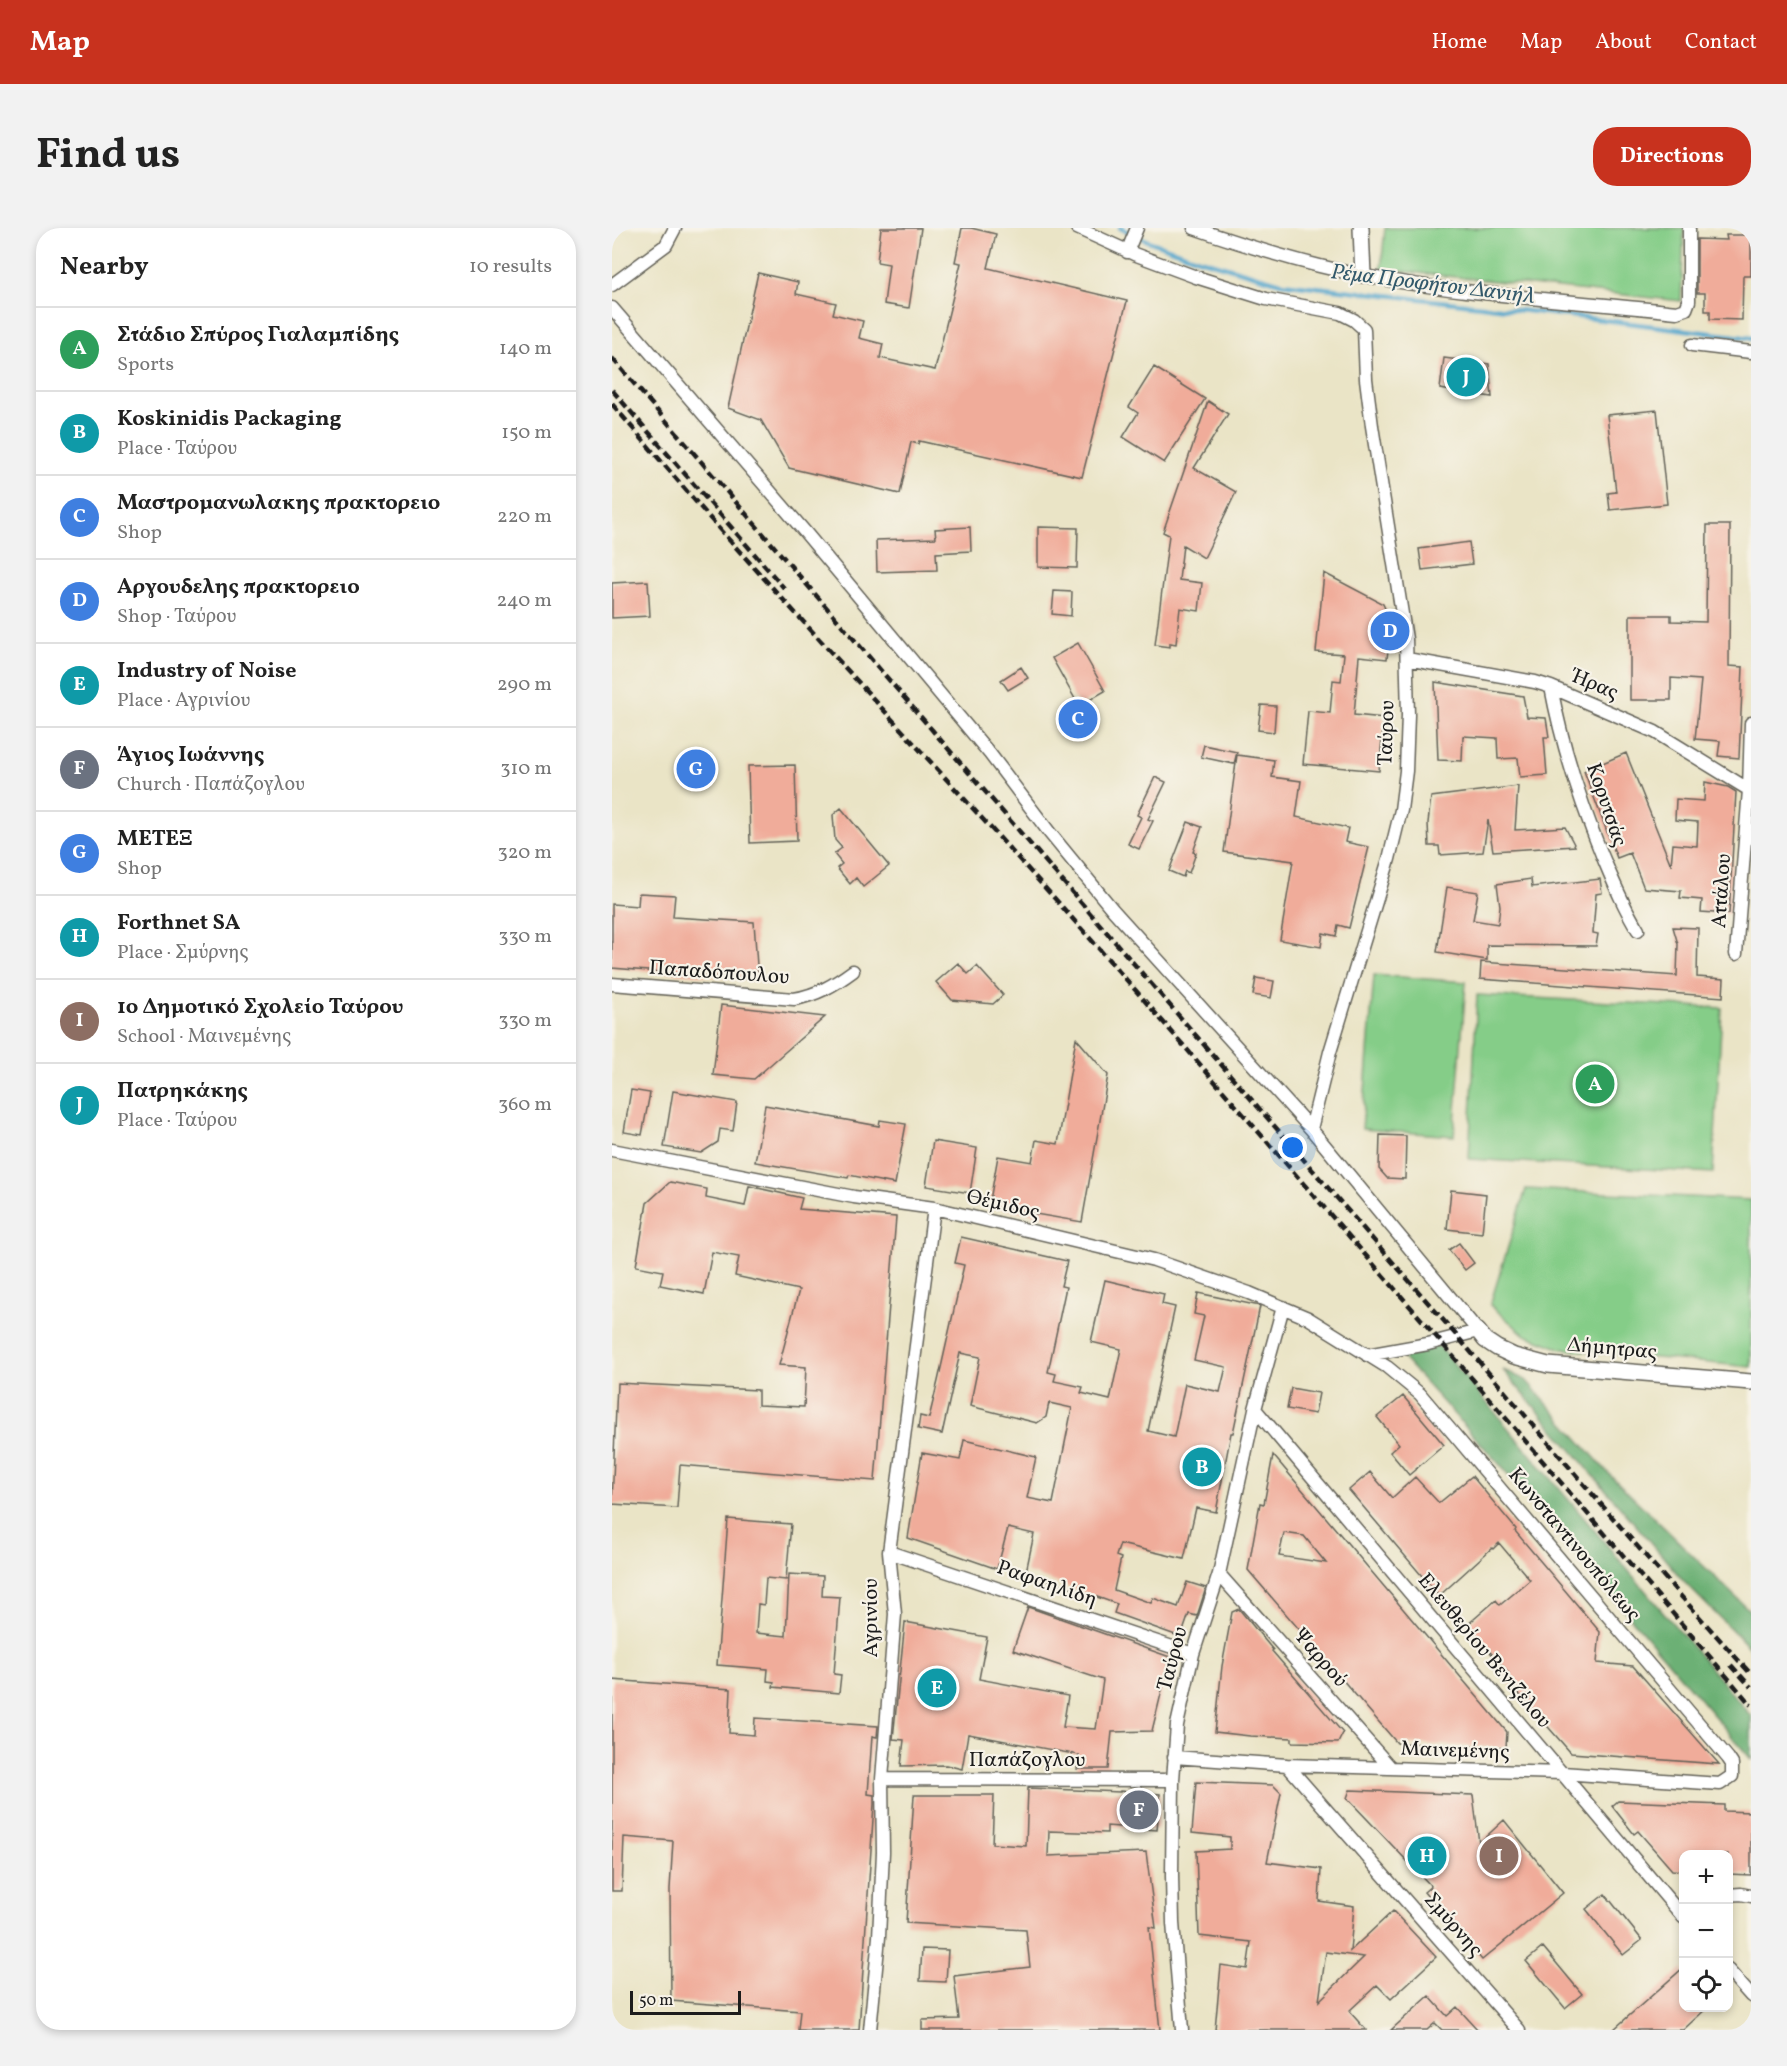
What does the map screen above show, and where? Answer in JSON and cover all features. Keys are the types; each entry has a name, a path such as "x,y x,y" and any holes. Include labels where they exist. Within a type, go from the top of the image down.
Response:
{"street":[{"path":"612,285 666,245 675,228"},
{"path":"1077,228 1129,248 1137,228"},
{"path":"1194,228 1277,254 1363,275 1439,288 1681,311 1686,309 1689,301 1689,228"},
{"path":"1361,228 1363,275"},
{"name":"Ταύρου","path":"1129,248 1243,293 1340,313 1364,328 1366,379 1372,426 1406,639 1408,737 1406,771 1401,810 1389,859 1330,1052 1311,1129"},
{"path":"612,308 805,532 990,754 1049,832 1113,910 1311,1129 1478,1331 1410,1348 1367,1354"},
{"path":"1692,345 1751,352"},
{"name":"Ήρας","path":"1407,659 1535,682 1551,687 1655,732 1750,790"},
{"name":"Κορυτσάς","path":"1551,687 1557,719 1584,809 1623,905 1638,930"},
{"name":"Αττάλου","path":"1736,954 1750,790 1751,723"},
{"name":"Παπαδόπουλου","path":"612,984 794,999 807,997 823,990 853,971"},
{"name":"Θέμιδος","path":"612,1150 854,1197 934,1208 1154,1260 1204,1276 1308,1318 1367,1354"},
{"name":"Αγρινίου","path":"870,2030 879,1937 883,1852 882,1779 894,1614 889,1552 934,1208"},
{"name":"Ταύρου","path":"1182,2030 1173,1923 1173,1757 1177,1725 1193,1654 1219,1574 1255,1409 1283,1307"},
{"name":"Δήμητρας","path":"1478,1331 1485,1340 1497,1348 1514,1356 1548,1365 1751,1382"},
{"name":"Κωνσταντινουπόλεως","path":"1367,1354 1402,1378 1420,1394 1728,1758 1732,1764 1732,1776"},
{"name":"Ελευθερίου Βενιζέλου","path":"1255,1409 1679,1913"},
{"name":"Ραφαηλίδη","path":"889,1552 1193,1654"},
{"name":"Ψαρρού","path":"1219,1574 1391,1768"},
{"name":"Μαινεμένης","path":"1173,1757 1287,1765 1562,1773 1720,1784 1732,1776"},
{"name":"Σμύρνης","path":"1287,1765 1519,2030"},
{"name":"Παπάζογλου","path":"882,1779 1173,1780"},
{"path":"1733,1895 1751,1896"},
{"path":"1733,1976 1751,1996"}],"green space":[{"path":"1385,228 1684,228 1681,301 1381,269"},
{"path":"1374,975 1466,982 1454,1136 1362,1129"},
{"path":"1477,995 1722,1008 1713,1173 1469,1159"},
{"path":"1526,1189 1751,1200 1751,1367 1562,1349 1525,1335 1490,1305"},
{"path":"1439,1346 1751,1716 1751,1759 1501,1466 1401,1356"},
{"path":"1503,1370 1526,1380 1612,1477 1749,1610 1751,1613 1751,1649 1687,1585"}],"building":[{"path":"881,228 921,228 909,308 884,304 889,264 877,262"},
{"path":"962,228 996,234 988,268 1127,301 1082,477 919,441 918,444 911,442 900,494 789,468 761,420 728,408 758,273 798,282 796,294 836,303 833,314 863,321 859,338 883,344 880,358 935,370 961,263 955,262"},
{"path":"1726,235 1751,235 1751,276 1743,276 1742,320 1710,319 1710,311 1705,311 1705,293 1697,293 1697,239 1727,240"},
{"path":"1444,358 1489,364 1492,397 1440,389"},
{"path":"1154,367 1205,399 1164,463 1123,437 1138,413 1129,407"},
{"path":"1208,401 1228,414 1194,468 1236,492 1204,558 1183,545 1179,580 1202,583 1199,611 1180,608 1176,644 1170,643 1170,647 1155,645 1169,535 1163,532"},
{"path":"1657,410 1667,504 1610,510 1608,493 1616,492 1607,415"},
{"path":"1707,525 1730,525 1729,666 1743,667 1739,758 1718,756 1720,741 1695,739 1701,680 1671,678 1671,700 1630,700 1630,615 1671,615 1671,621 1706,622"},
{"path":"970,527 971,551 936,553 937,570 877,572 876,540 936,538 935,529"},
{"path":"1038,527 1078,528 1077,568 1038,567"},
{"path":"1469,542 1472,564 1422,570 1419,549"},
{"path":"1324,573 1383,604 1391,622 1387,659 1359,656 1354,715 1384,718 1379,771 1303,764 1308,711 1330,713 1333,680 1341,681 1344,654 1316,652"},
{"path":"648,581 650,616 612,618 612,583"},
{"path":"1054,591 1072,592 1071,616 1052,614"},
{"path":"1078,643 1105,691 1079,706 1052,658"},
{"path":"1021,667 1028,678 1008,690 1001,680"},
{"path":"1435,682 1523,696 1527,717 1546,718 1549,737 1544,737 1547,775 1520,777 1518,758 1498,759 1497,738 1463,736 1462,761 1438,760"},
{"path":"1261,705 1276,706 1274,732 1258,730"},
{"path":"1204,745 1237,752 1234,764 1201,757"},
{"path":"1626,753 1671,865 1673,844 1697,846 1698,822 1675,820 1676,799 1704,801 1705,782 1728,787 1736,792 1729,914 1701,912 1702,900 1680,898 1681,891 1644,888 1630,853 1617,858 1584,771"},
{"path":"1237,755 1274,760 1272,777 1301,781 1296,817 1348,828 1345,842 1369,847 1349,928 1338,925 1336,936 1323,933 1321,947 1280,940 1293,861 1224,852"},
{"path":"795,765 797,841 750,843 748,766"},
{"path":"1155,777 1166,782 1148,819 1153,821 1139,849 1128,844 1141,817 1137,815"},
{"path":"1518,786 1515,830 1565,827 1575,846 1493,851 1488,820 1483,852 1440,855 1439,846 1429,846 1428,823 1431,797"},
{"path":"841,808 889,866 863,887 856,878 850,884 837,868 842,864 834,854 842,848 835,840 833,815"},
{"path":"1188,822 1202,827 1193,852 1196,853 1189,873 1185,871 1183,877 1169,871"},
{"path":"1531,879 1532,887 1600,879 1602,893 1596,894 1593,933 1598,934 1596,946 1487,945 1487,960 1437,952 1447,887 1478,892 1473,920 1498,924 1500,906 1497,884"},
{"path":"639,893 675,895 673,917 754,922 758,980 612,968 612,904 638,906"},
{"path":"1673,927 1698,928 1697,977 1724,979 1723,997 1480,979 1481,962 1677,976 1678,944"},
{"path":"958,963 968,974 977,966 1003,995 993,1004 952,1000 936,982"},
{"path":"1256,978 1274,981 1271,998 1253,995"},
{"path":"721,1005 825,1017 754,1079 713,1075"},
{"path":"1076,1038 1108,1075 1082,1222 989,1206 998,1156 1032,1162 1036,1140 1058,1144"},
{"path":"631,1090 650,1093 642,1135 624,1132"},
{"path":"673,1091 737,1102 733,1131 720,1129 718,1142 701,1153 664,1147"},
{"path":"765,1105 879,1126 880,1120 906,1124 895,1184 755,1162"},
{"path":"1380,1135 1406,1136 1405,1179 1387,1178 1379,1169"},
{"path":"933,1141 977,1148 970,1193 926,1186"},
{"path":"670,1182 707,1189 706,1198 745,1206 749,1186 802,1198 799,1209 896,1217 875,1481 680,1465 677,1508 612,1504 617,1383 758,1390 758,1405 804,1407 806,1367 779,1365 799,1290 735,1276 739,1257 712,1252 704,1294 660,1285 663,1271 636,1266 647,1203"},
{"path":"1451,1190 1486,1194 1482,1233 1447,1229"},
{"path":"961,1237 1067,1261 1061,1286 1066,1287 1048,1372 1056,1374 1054,1381 1083,1387 1081,1393 1110,1400 1121,1349 1091,1342 1105,1280 1164,1294 1162,1304 1175,1307 1148,1431 1174,1437 1185,1384 1220,1392 1226,1367 1194,1360 1204,1316 1194,1314 1198,1293 1260,1306 1233,1433 1231,1433 1216,1512 1196,1508 1184,1559 1120,1544 1116,1556 1121,1558 1114,1590 1151,1603 1153,1598 1178,1607 1187,1582 1206,1588 1197,1616 1189,1614 1181,1637 1114,1613 1117,1604 1026,1572 1034,1534 1008,1528 997,1569 908,1538 922,1453 960,1460 964,1440 1036,1457 1027,1498 1053,1503 1072,1408 1049,1403 1046,1417 1037,1423 970,1406 980,1357 960,1353 942,1434 918,1429 920,1416 929,1418 964,1265 955,1263"},
{"path":"1459,1243 1474,1263 1465,1270 1449,1250"},
{"path":"1291,1388 1319,1393 1315,1414 1287,1409"},
{"path":"1403,1396 1444,1445 1409,1475 1390,1452 1399,1444 1377,1417"},
{"path":"1273,1455 1507,1732 1506,1748 1397,1743 1248,1570 1260,1503 1264,1504","holes":["1284,1533 1304,1536 1326,1563 1279,1556"]},
{"path":"1370,1472 1392,1498 1415,1477 1439,1503 1472,1476 1600,1632 1597,1663 1633,1666 1719,1764 1571,1753 1505,1678 1509,1674 1467,1625 1496,1600 1500,1605 1530,1580 1499,1543 1439,1596 1349,1490"},
{"path":"728,1519 791,1524 786,1580 766,1578 764,1605 758,1604 756,1633 786,1636 789,1574 823,1576 822,1596 840,1597 834,1674 841,1675 839,1693 773,1687 774,1682 767,1681 768,1669 717,1665"},
{"path":"1028,1607 1170,1657 1152,1731 1112,1732 1108,1769 1077,1769 1079,1755 968,1734 962,1769 946,1765 901,1766 904,1740 893,1739 905,1622 987,1637 979,1679 1068,1696 1063,1727 1096,1729 1103,1680 1013,1650"},
{"path":"1239,1609 1343,1733 1338,1743 1292,1742 1292,1738 1215,1732 1222,1666 1232,1612"},
{"path":"612,1680 731,1689 729,1733 754,1735 755,1718 878,1726 877,1737 872,1736 868,1794 874,1795 874,1804 859,2030 798,2030 800,2011 671,2001 670,1889 673,1841 624,1837 622,1891 612,1891"},
{"path":"1196,1782 1273,1785 1281,1793 1267,1862 1321,1869 1319,1901 1354,1906 1350,1951 1393,1911 1436,1957 1391,1999 1377,1985 1349,2011 1366,2030 1215,2030 1221,1965 1247,1969 1251,1942 1199,1936 1196,1851 1230,1849 1230,1837 1192,1833","holes":["1326,1952 1364,1957 1319,2001"]},
{"path":"1028,1788 1160,1794 1157,1830 1107,1826 1107,1833 1049,1831 1048,1856 1146,1852 1156,1928 1149,1927 1160,2030 922,2030 922,2020 959,2019 954,1976 1030,1967 1026,1930 906,1923 914,1795 994,1795 992,1844 1026,1846"},
{"path":"1350,1790 1473,1795 1479,1843 1504,1820 1563,1893 1482,1960 1424,1892 1431,1886 1347,1798"},
{"path":"1618,1801 1724,1805 1724,1811 1751,1812 1751,1875 1733,1874 1733,1850 1679,1850 1679,1871 1672,1870 1638,1831 1634,1834 1612,1806"},
{"path":"1605,1894 1642,1940 1623,1955 1586,1909"},
{"path":"1543,1947 1582,1994 1565,2008 1526,1961"},
{"path":"922,1949 948,1950 946,1982 920,1981"},
{"path":"1679,1972 1679,2012 1703,2012 1683,2030 1613,2030"},
{"path":"1429,1996 1447,2016 1457,2007 1478,2030 1442,2030 1435,2023 1427,2030 1391,2030"}],"waterway":[{"name":"Ρέμα Προφήτου Δανιήλ","path":"1120,228 1148,241 1199,259 1281,283 1751,338"}],"railway":[{"path":"612,358 1627,1534 1751,1674"},
{"path":"612,390 784,588"},
{"path":"612,404 721,531 1138,993 1440,1341 1751,1705"},
{"path":"1731,1665 1751,1687"}],"place":[{"name":"Πατρηκάκης","path":"1466,377"},
{"name":"Αργουδελης πρακτορειο","path":"1390,631"},
{"name":"Μαστρομανωλακης πρακτορειο","path":"1078,719"},
{"name":"ΜΕΤΕΞ","path":"696,769"},
{"name":"Στάδιο Σπύρος Γιαλαμπίδης","path":"1595,1084"},
{"name":"Koskinidis Packaging","path":"1202,1467"},
{"name":"Industry of Noise","path":"937,1688"},
{"name":"Άγιος Ιωάννης","path":"1139,1810"},
{"name":"Forthnet SA","path":"1427,1856"},
{"name":"1ο Δημοτικό Σχολείο Ταύρου","path":"1499,1856"}]}
